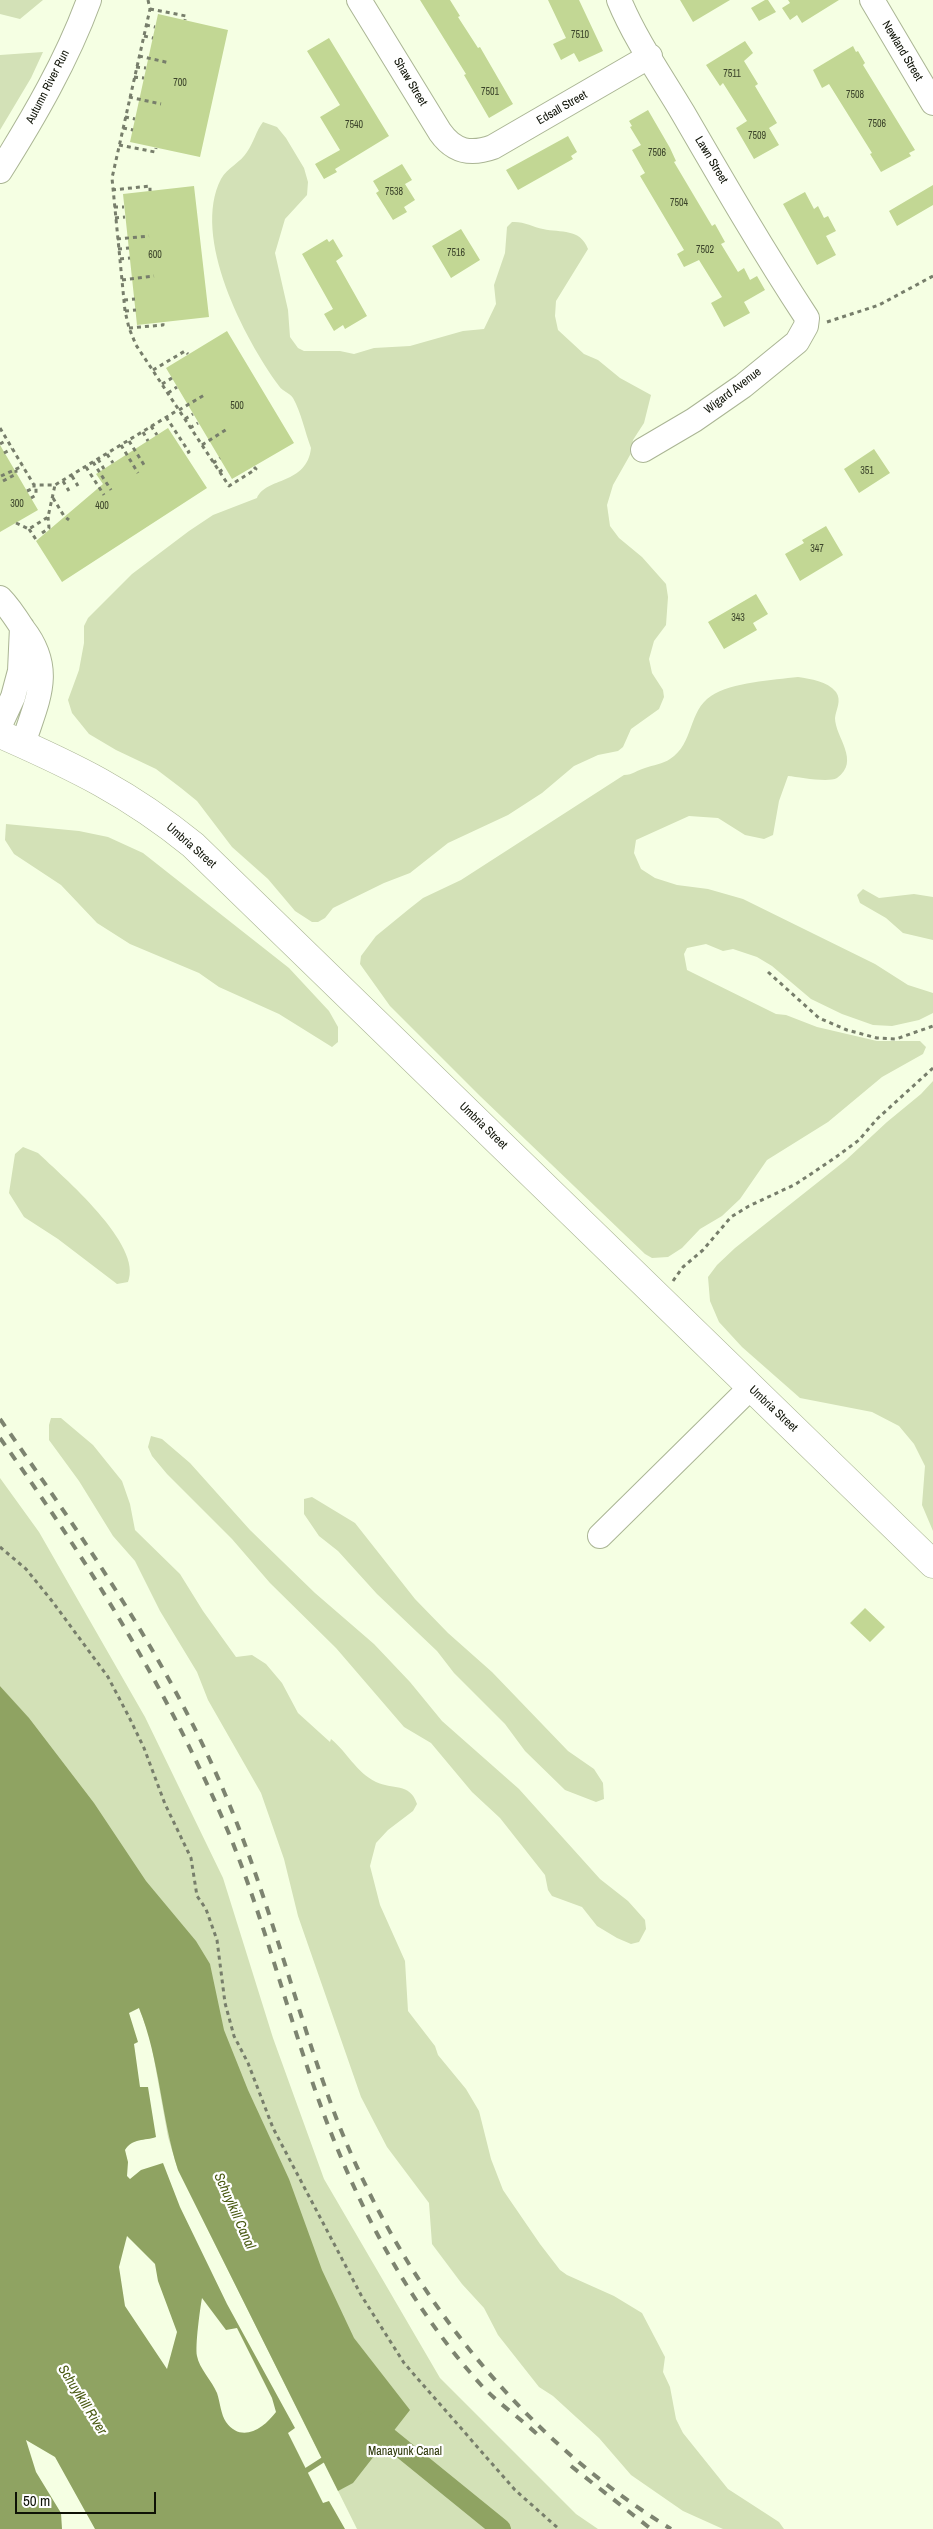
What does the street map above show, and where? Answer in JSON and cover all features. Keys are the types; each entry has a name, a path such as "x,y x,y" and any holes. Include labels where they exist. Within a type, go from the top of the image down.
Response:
{"main road":[{"name":"Umbria Street","path":"12,739 82,770 122,793 157,816 193,845 750,1388 859,1490 933,1564"}],"street":[{"name":"Autumn River Run","path":"0,171 48,90 89,0"},
{"name":"Shaw Street","path":"359,0 446,141 461,150 472,152"},
{"name":"Lawn Street","path":"619,0 776,269 813,321"},
{"name":"Newland Street","path":"872,0 933,103"},
{"name":"Edsall Street","path":"472,152 493,147 518,134 650,56"},
{"name":"Wigard Avenue","path":"642,450 694,420 742,386 797,342 806,326 813,321"},
{"path":"0,598 31,638 42,664 39,693 12,739"},
{"path":"0,725 13,697 20,671 22,627"},
{"path":"600,1536 750,1388"}],"path":[{"path":"148,0 150,9 122,128 112,190 128,328 190,428 229,486 256,469 254,467"},
{"path":"150,9 186,16 185,20"},
{"path":"146,26 155,27"},
{"path":"144,36 153,38"},
{"path":"139,56 170,63"},
{"path":"136,66 146,68"},
{"path":"134,77 144,78"},
{"path":"130,97 161,104"},
{"path":"125,117 135,119"},
{"path":"122,128 133,130"},
{"path":"119,145 155,152 156,148"},
{"path":"112,190 150,186 150,191"},
{"path":"114,207 124,207"},
{"path":"115,218 125,217"},
{"path":"117,239 149,236"},
{"path":"118,249 128,248"},
{"path":"120,259 130,258"},
{"path":"122,280 154,276"},
{"path":"813,321 879,305 933,276"},
{"path":"124,300 134,300"},
{"path":"125,311 136,310"},
{"path":"128,328 164,325 164,322"},
{"path":"153,370 185,351 188,354"},
{"path":"162,384 172,378"},
{"path":"168,393 178,387"},
{"path":"27,491 34,488 35,485 55,485 206,394"},
{"path":"185,419 193,414"},
{"path":"166,417 189,452 185,454"},
{"path":"190,428 198,423"},
{"path":"151,426 157,435"},
{"path":"202,445 227,429"},
{"path":"1,430 35,485 36,495 31,498"},
{"path":"142,432 148,441"},
{"path":"0,444 7,440"},
{"path":"128,441 146,468"},
{"path":"121,445 138,472"},
{"path":"4,453 12,449"},
{"path":"107,454 113,463"},
{"path":"213,462 220,458"},
{"path":"98,459 104,469"},
{"path":"93,462 111,490"},
{"path":"1,476 12,469 16,470 23,466"},
{"path":"86,467 104,495"},
{"path":"219,472 225,468"},
{"path":"4,481 16,474 16,470"},
{"path":"72,475 78,486"},
{"path":"62,481 69,491"},
{"path":"42,533 49,528 48,517 55,485"},
{"path":"52,498 64,516 70,520"},
{"path":"30,529 48,517"},
{"path":"16,523 30,529 37,541"},
{"path":"768,972 819,1018 847,1030 878,1038 896,1039 933,1026"},
{"path":"658,1298 682,1267 703,1250 731,1216 757,1201 796,1184 821,1169 859,1140 933,1068"},
{"path":"0,1546 26,1569 108,1677 144,1748 165,1804 191,1858 198,1896 206,1909 217,1940 225,2004 234,2036 248,2063 273,2128 361,2295 404,2363 515,2490 559,2529"}],"green space":[{"path":"0,0 43,0 20,19 0,14"},
{"path":"43,52 31,78 0,130 0,55"},
{"path":"263,122 277,127 286,138 304,168 308,182 307,195 285,219 275,253 288,310 290,337 298,348 304,351 340,351 354,354 374,348 410,346 463,331 484,329 496,304 494,285 505,253 507,227 512,222 575,234 585,242 588,249 556,301 555,316 558,330 584,354 598,360 620,378 651,395 644,423 633,440 630,455 613,485 607,505 610,526 619,538 642,557 666,584 668,597 666,625 654,641 649,659 652,673 663,690 664,697 659,709 631,729 623,747 618,751 598,755 574,766 542,793 508,815 448,843 410,873 384,883 333,908 325,918 318,922 312,922 295,911 268,879 232,847 197,801 156,769 116,750 89,734 72,713 68,700 79,670 84,643 84,626 88,618 132,574 213,515 257,498 262,491 295,475 308,460 311,448 298,409 290,394 281,388 265,366 237,315 217,257 212,229 213,203 221,179 244,156"},
{"path":"798,677 828,685 838,695 839,702 835,718 847,757 844,771 837,778 827,780 788,776 779,801 773,835 764,839 745,835 718,818 689,816 636,840 634,853 641,869 655,878 677,885 708,889 743,899 875,964 908,985 933,993 933,1013 919,1020 892,1026 873,1025 842,1014 811,999 772,966 757,957 733,949 723,951 706,944 687,948 684,954 687,970 776,1014 786,1015 817,1027 877,1041 920,1041 926,1047 923,1054 882,1077 828,1122 767,1160 740,1199 722,1216 700,1229 682,1248 668,1257 652,1258 645,1254 480,1096 390,1006 360,964 361,956 376,936 423,898 461,880 624,775 670,759 678,753 698,710 711,696 720,691 741,685"},
{"path":"6,824 79,831 108,837 143,853 289,968 329,1011 338,1027 338,1042 332,1047 279,1014 219,987 199,973 130,944 97,923 61,885 14,854 5,840"},
{"path":"863,889 879,898 914,894 933,897 933,940 903,933 886,918 860,903 857,895"},
{"path":"933,1081 933,1531 922,1505 925,1466 914,1444 899,1426 872,1412 800,1398 742,1347 719,1322 710,1301 708,1277 717,1265 735,1248 846,1160 921,1094"},
{"path":"23,1147 38,1153 81,1194 113,1231 124,1249 130,1267 128,1282 117,1284 58,1239 24,1217 9,1193 15,1154"},
{"path":"51,1418 61,1418 93,1445 122,1481 130,1504 135,1530 180,1574 203,1611 236,1657 252,1655 266,1664 282,1683 298,1713 330,1742 331,1739 337,1744 363,1773 376,1782 405,1789 414,1797 417,1804 413,1811 388,1830 376,1843 370,1866 380,1905 405,1961 408,2011 435,2046 438,2055 466,2089 479,2111 491,2159 503,2190 540,2244 560,2270 567,2275 614,2296 642,2313 665,2357 663,2372 670,2387 676,2419 683,2433 728,2489 779,2522 784,2529 723,2529 683,2511 631,2475 599,2438 553,2396 539,2387 498,2335 484,2308 462,2284 432,2244 429,2203 387,2147 361,2097 298,1916 284,1859 261,1793 208,1700 197,1672 160,1611 135,1561 113,1536 79,1481 49,1440"},
{"path":"151,1436 162,1439 190,1463 250,1530 315,1593 374,1644 410,1682 442,1721 519,1789 600,1879 628,1901 645,1920 646,1929 639,1942 631,1944 617,1938 597,1926 582,1907 552,1896 548,1890 545,1875 500,1818 472,1792 431,1743 404,1727 336,1648 270,1583 232,1539 167,1474 152,1456 148,1447"},
{"name":"Manayunk Canal","path":"0,1478 39,1532 145,1717 223,1878 273,2038 324,2179 440,2378 576,2514 598,2529 357,2529 178,2170 168,2137 150,2037 29,1719 0,1686"},
{"path":"312,1497 355,1523 415,1599 448,1633 492,1672 568,1751 594,1769 603,1783 604,1799 596,1802 565,1790 525,1751 505,1724 454,1673 437,1651 377,1594 338,1551 319,1536 304,1514 304,1499"}],"water":[{"name":"Schuylkill River","path":"0,1686 29,1718 94,1803 146,1881 196,1941 210,1964 224,2030 248,2090 289,2179 322,2270 354,2338 410,2410 353,2483 338,2491 178,2170 172,2150 152,2048 139,2008 129,2013 138,2042 134,2044 140,2087 148,2087 156,2137 131,2143 125,2150 128,2162 127,2176 130,2179 141,2170 163,2163 180,2207 227,2304 295,2428 288,2433 323,2503 329,2501 345,2529 95,2529 55,2457 26,2440 36,2472 61,2513 62,2529 0,2529","holes":["127,2236 155,2264 158,2281 177,2332 167,2369 125,2306 119,2267","202,2298 226,2330 237,2328 272,2398 276,2412 259,2428 252,2431 246,2433 239,2432 232,2429 226,2422 217,2393 198,2361 197,2344"]}],"building":[{"path":"420,0 450,0 460,16 458,17 478,48 480,47 513,104 489,118 464,75 466,74"},
{"path":"548,0 579,0 603,51 579,62 574,53 561,60 553,44 566,38"},
{"path":"680,0 730,0 693,22"},
{"path":"768,0 776,12 759,21 751,8"},
{"path":"788,0 839,0 802,23 797,15 790,20 782,8 790,3"},
{"path":"158,14 228,30 200,157 130,142"},
{"path":"329,38 389,136 335,169 337,172 324,179 315,164 340,150 320,117 340,105 307,51"},
{"path":"745,41 753,53 744,61 758,84 755,86 777,123 769,128 779,145 754,159 736,128 747,121 723,83 720,86 706,65"},
{"path":"853,46 856,52 858,51 865,63 863,65 915,150 909,153 911,156 881,172 870,154 872,153 829,84 822,88 813,70"},
{"path":"648,110 670,148 676,161 674,162 712,226 715,224 725,242 721,244 738,272 744,268 750,280 757,276 765,290 744,302 750,313 724,327 711,303 722,297 699,260 684,267 677,254 684,250 640,176 645,173 632,150 641,145 630,127 632,126 629,121"},
{"path":"568,136 577,152 571,156 573,159 518,190 506,170"},
{"path":"402,164 412,180 405,184 415,200 404,207 407,212 393,220 376,193 379,191 373,181"},
{"path":"933,185 933,205 897,226 889,211"},
{"path":"194,186 209,317 137,325 123,194"},
{"path":"805,192 814,209 818,206 824,218 828,216 836,231 826,236 836,255 817,265 783,204"},
{"path":"461,229 480,260 451,278 432,246"},
{"path":"327,239 329,242 333,239 343,256 336,261 367,316 345,329 343,325 334,331 324,314 333,309 302,254"},
{"path":"227,331 294,443 232,479 166,368"},
{"path":"168,428 207,488 62,582 36,541 103,484 96,474"},
{"path":"0,445 38,510 0,532"},
{"path":"874,449 890,473 859,493 844,469"},
{"path":"826,526 843,555 800,581 785,554 804,543 802,540"},
{"path":"756,594 768,614 753,623 757,630 724,649 708,622"},
{"path":"865,1608 885,1627 870,1642 850,1623"}],"waterway":[{"name":"Schuylkill Canal","path":"368,2421 501,2529"},
{"path":"301,2474 329,2456"}],"railway":[{"path":"0,1419 93,1554 122,1600 151,1647 202,1744 225,1794 256,1874 337,2120 364,2181 395,2241 431,2298 471,2352 515,2402 563,2449 615,2491 671,2529"},
{"path":"0,1438 97,1582 155,1680 207,1783 242,1866 327,2122 361,2203 382,2242 404,2280 454,2353 489,2393 538,2435"},
{"path":"571,2466 651,2529"}]}
